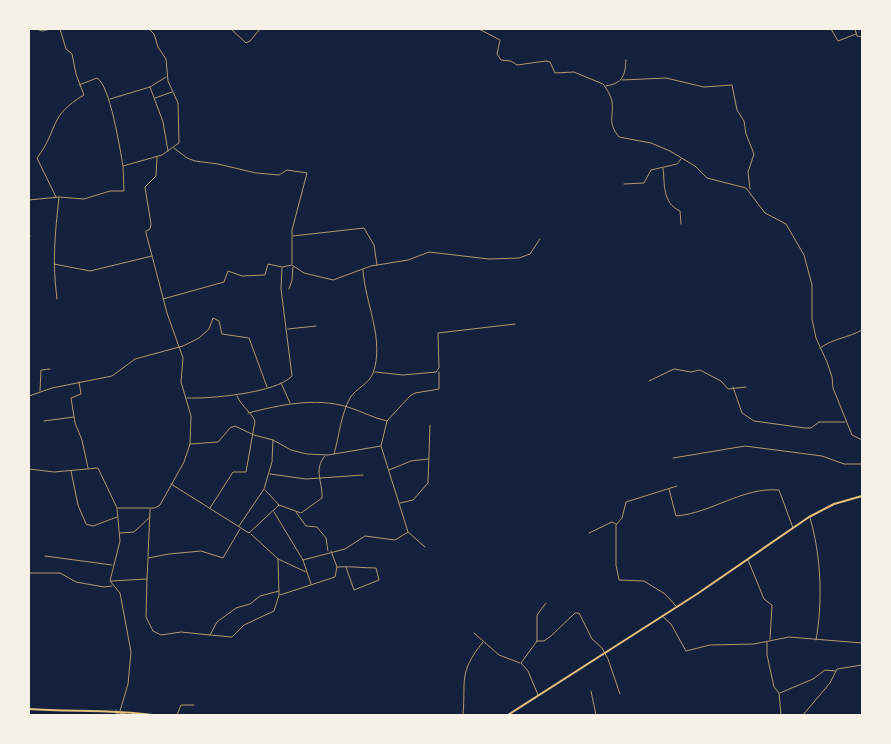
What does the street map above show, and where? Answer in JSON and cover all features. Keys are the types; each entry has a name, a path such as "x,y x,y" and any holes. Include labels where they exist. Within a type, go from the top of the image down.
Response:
{"main road":[{"path":"508,715 748,560 809,517 834,504 862,496"},
{"path":"29,709 117,713 120,711 153,715"}],"street":[{"path":"38,29 42,31 50,29"},
{"path":"56,197 37,158 50,135 55,119 72,101 84,97 79,85 72,54 66,49 60,29"},
{"path":"123,166 168,151 174,148 179,139 176,117 178,103 167,77 166,60 158,48 154,34 149,29"},
{"path":"231,29 246,43 260,29"},
{"path":"479,29 500,40 497,54 501,60 518,65 548,61 556,73 574,72 605,86 622,80 666,78 704,88 732,85 737,110 744,121 746,134 754,154 748,172 750,190 765,212 786,224 804,256 812,285 812,319 820,348 832,377 833,388 846,422 853,436 862,440"},
{"path":"831,29 838,41 856,34 862,37"},
{"path":"855,29 856,34"},
{"path":"622,80 625,76 626,60"},
{"path":"109,99 150,87 167,77"},
{"path":"29,200 56,197 84,198 110,191 124,191 123,166 109,99 100,79 79,85"},
{"path":"605,86 612,104 610,114 613,126 620,137 651,143 672,152 695,166 710,179 750,190"},
{"path":"150,87 163,122 168,151"},
{"path":"154,98 172,92"},
{"path":"174,148 193,161 229,166 246,171 279,175 284,170 307,173 292,236 293,266 289,289"},
{"path":"117,508 150,508 162,503 184,462 190,444 191,422 186,398 181,386 184,363 163,299 146,233 150,229 151,224 145,187 156,176 157,156"},
{"path":"624,184 644,183 651,170 678,164 681,159"},
{"path":"663,167 667,201 673,208 680,211 681,224"},
{"path":"57,299 53,264 55,221 59,197"},
{"path":"292,236 364,228 370,235 377,255 376,266"},
{"path":"163,299 224,282 228,271 242,276 263,276 268,264 282,267 293,266 304,273 333,280 363,269 408,260 430,252 489,259 519,258 530,254 540,239"},
{"path":"53,264 90,271 153,256"},
{"path":"186,398 237,395 290,379 293,373 281,289 282,267"},
{"path":"334,454 346,406 355,391 369,380 374,372 376,342 363,269"},
{"path":"29,396 79,382 112,376 142,357 179,347 202,336 210,328 212,318 219,321 222,334 249,338 267,387"},
{"path":"425,547 408,532 388,470 381,446 388,421 413,394 439,389 438,333 515,324"},
{"path":"287,329 316,326"},
{"path":"820,348 832,340 849,336 862,330"},
{"path":"40,392 41,370 50,369"},
{"path":"648,381 674,369 691,372 700,370 721,380 724,387 736,389 746,387"},
{"path":"374,372 403,375 439,372"},
{"path":"79,382 81,394 71,398 88,469"},
{"path":"281,383 290,403"},
{"path":"733,387 742,413 754,421 805,428 811,428 819,422 846,422"},
{"path":"210,509 233,472 246,472 255,421 242,407 237,395"},
{"path":"248,412 290,403 346,406 374,419 388,421"},
{"path":"44,421 74,416"},
{"path":"399,503 413,500 426,485 430,425"},
{"path":"190,444 218,442 230,428 235,426 254,435 273,440 300,453 325,455 381,446"},
{"path":"238,527 264,489 269,474 273,440"},
{"path":"674,458 745,446 822,456 844,464 862,464"},
{"path":"264,489 279,506 302,512 322,498 318,478 320,462 325,455"},
{"path":"388,470 412,461 428,459"},
{"path":"29,469 46,472 100,468 117,508 120,541 110,581 120,593 131,652 128,684 120,711"},
{"path":"71,470 78,505 86,524 93,526 117,517"},
{"path":"269,474 299,479 363,475"},
{"path":"171,484 250,533 278,559 307,573"},
{"path":"676,607 665,594 644,581 619,580 616,564 616,525 622,518 626,502 677,486"},
{"path":"669,488 676,516 692,513 747,494 779,490 793,528"},
{"path":"250,533 279,506"},
{"path":"150,508 146,617 153,631 161,634 181,632 235,635 244,625 274,611 279,595 278,559"},
{"path":"279,595 335,577 337,567 323,533 317,527 306,526 296,511"},
{"path":"273,512 303,560 311,584"},
{"path":"119,533 134,532 150,516"},
{"path":"809,517 818,550 819,620 816,640"},
{"path":"589,532 612,522 616,525"},
{"path":"148,558 201,551 222,559 241,528"},
{"path":"303,560 345,549 365,536 395,540 408,532"},
{"path":"45,556 113,565"},
{"path":"748,560 764,599 772,605 768,641 774,687 779,693 782,715"},
{"path":"337,567 346,566 376,568 380,580 354,590 346,566"},
{"path":"29,573 60,573 78,582 104,587 112,585"},
{"path":"110,581 147,579"},
{"path":"210,635 217,622 236,608 250,604 260,596 279,591"},
{"path":"521,664 537,641 537,615 546,603"},
{"path":"537,641 547,639 578,613 592,639 604,653 620,694"},
{"path":"662,616 671,624 686,650 710,645 754,644 789,637 862,643"},
{"path":"474,633 506,659 521,664 528,671 538,696"},
{"path":"463,715 463,678 471,660 483,642"},
{"path":"779,693 813,679 828,669 835,671 862,666"},
{"path":"803,715 830,683 835,671"},
{"path":"591,691 596,715"},
{"path":"177,715 181,705 194,705"},
{"path":"62,711 64,715"},
{"path":"117,713 126,714"}]}
